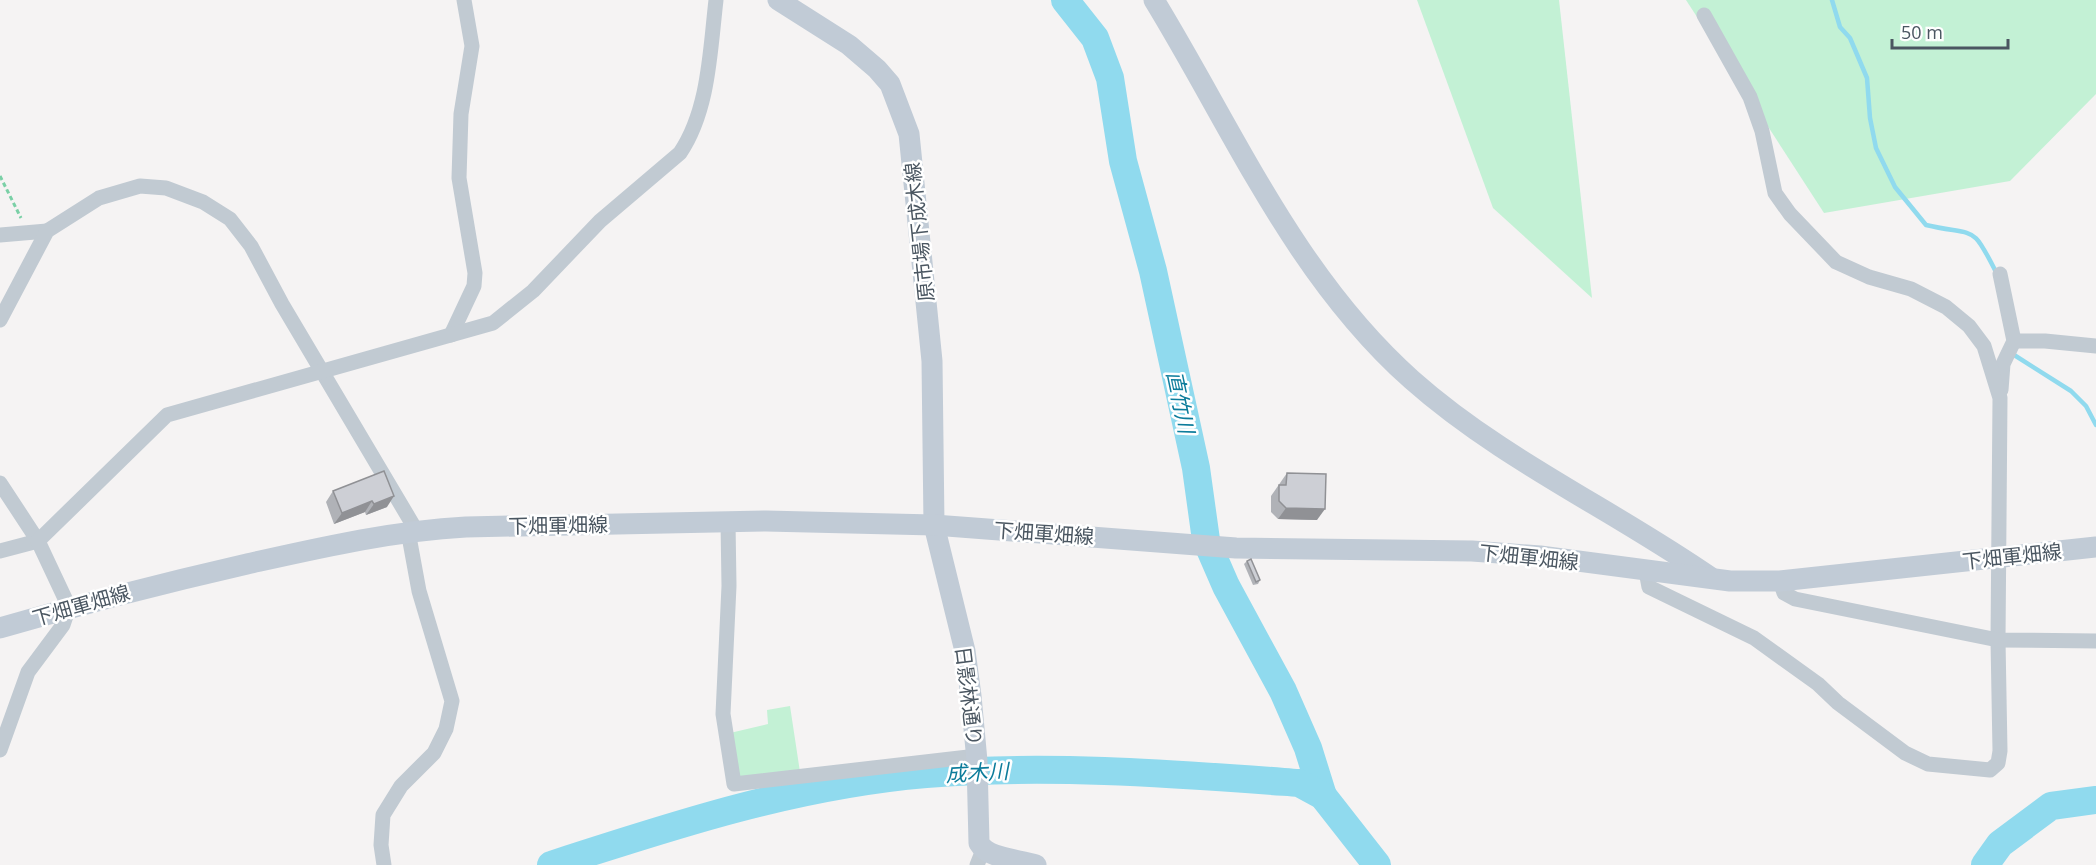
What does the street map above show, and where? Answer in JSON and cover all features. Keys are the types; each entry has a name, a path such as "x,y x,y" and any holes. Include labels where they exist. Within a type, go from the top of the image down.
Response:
{"main road":[{"name":"原市場下成木線","path":"778,0 849,45 877,69 890,84 909,134 932,361 934,525"},
{"path":"1154,0 1279,219 1330,293 1352,319 1411,379 1470,427 1665,546 1713,579"},
{"name":"下畑軍畑線","path":"0,628 69,607 295,553 412,531 842,521 934,525 1236,548 1472,551 1540,556 1713,579 1780,581 2096,547"},
{"name":"日影林通り","path":"934,525 965,651 977,758 980,858 1035,865"}],"street":[{"path":"452,335 474,286 475,273 459,178 461,114 472,46 464,0"},
{"path":"0,551 38,541 167,415 493,323 533,291 600,221 680,153 697,118 707,72 716,0"},
{"path":"1704,15 1750,97 1762,131 1775,193 1790,214 1836,262 1869,277 1911,289 1947,306 1969,326 1984,346 2000,398"},
{"path":"0,235 47,231 99,198 140,186 166,188 203,202 230,219 251,246 412,531 419,591 452,701 446,729 434,753 401,786 384,815 381,845 384,865"},
{"path":"0,320 47,231"},
{"path":"1646,571 1649,587 1754,638 1818,684 1838,703 1905,753 1928,764 1990,770 1998,763 2000,751 1998,639 2001,558 2000,398 2004,363 2014,341 2000,274"},
{"path":"2014,341 2045,341 2096,346"},
{"path":"0,483 38,541 69,607 63,625 28,672 0,750"},
{"path":"728,522 729,586 723,714 734,783 977,758"},
{"path":"1780,581 1784,593 1795,599 1998,639 2096,641"}],"path":[{"path":"0,176 12,204 30,232"}],"green space":[{"path":"1417,0 1559,0 1592,298 1493,208"},
{"path":"1686,0 2096,0 2096,94 2010,181 1824,213"},
{"path":"790,706 800,772 739,779 730,733 768,724 767,710"}],"building":[{"path":"384,471 394,496 374,504 372,501 342,513 333,491"},
{"path":"1287,473 1326,474 1325,509 1286,508 1279,501 1279,485 1286,485"},
{"path":"1251,559 1260,580 1256,582 1247,561"}],"waterway":[{"name":"直竹川","path":"1065,0 1095,38 1110,78 1123,161 1153,271 1196,468 1206,540 1226,586 1283,691 1308,748 1323,796"},
{"path":"1832,0 1840,27 1850,38 1867,78 1870,118 1876,148 1895,187 1926,225 1964,232 1977,239 1997,274"},
{"path":"2011,353 2071,391 2086,406 2096,425"},
{"name":"成木川","path":"551,865 689,822 830,787 926,774 1019,770 1112,771 1299,783 1323,796 1377,865"},
{"name":"成木川","path":"1985,865 2000,844 2051,806 2096,800"}]}
